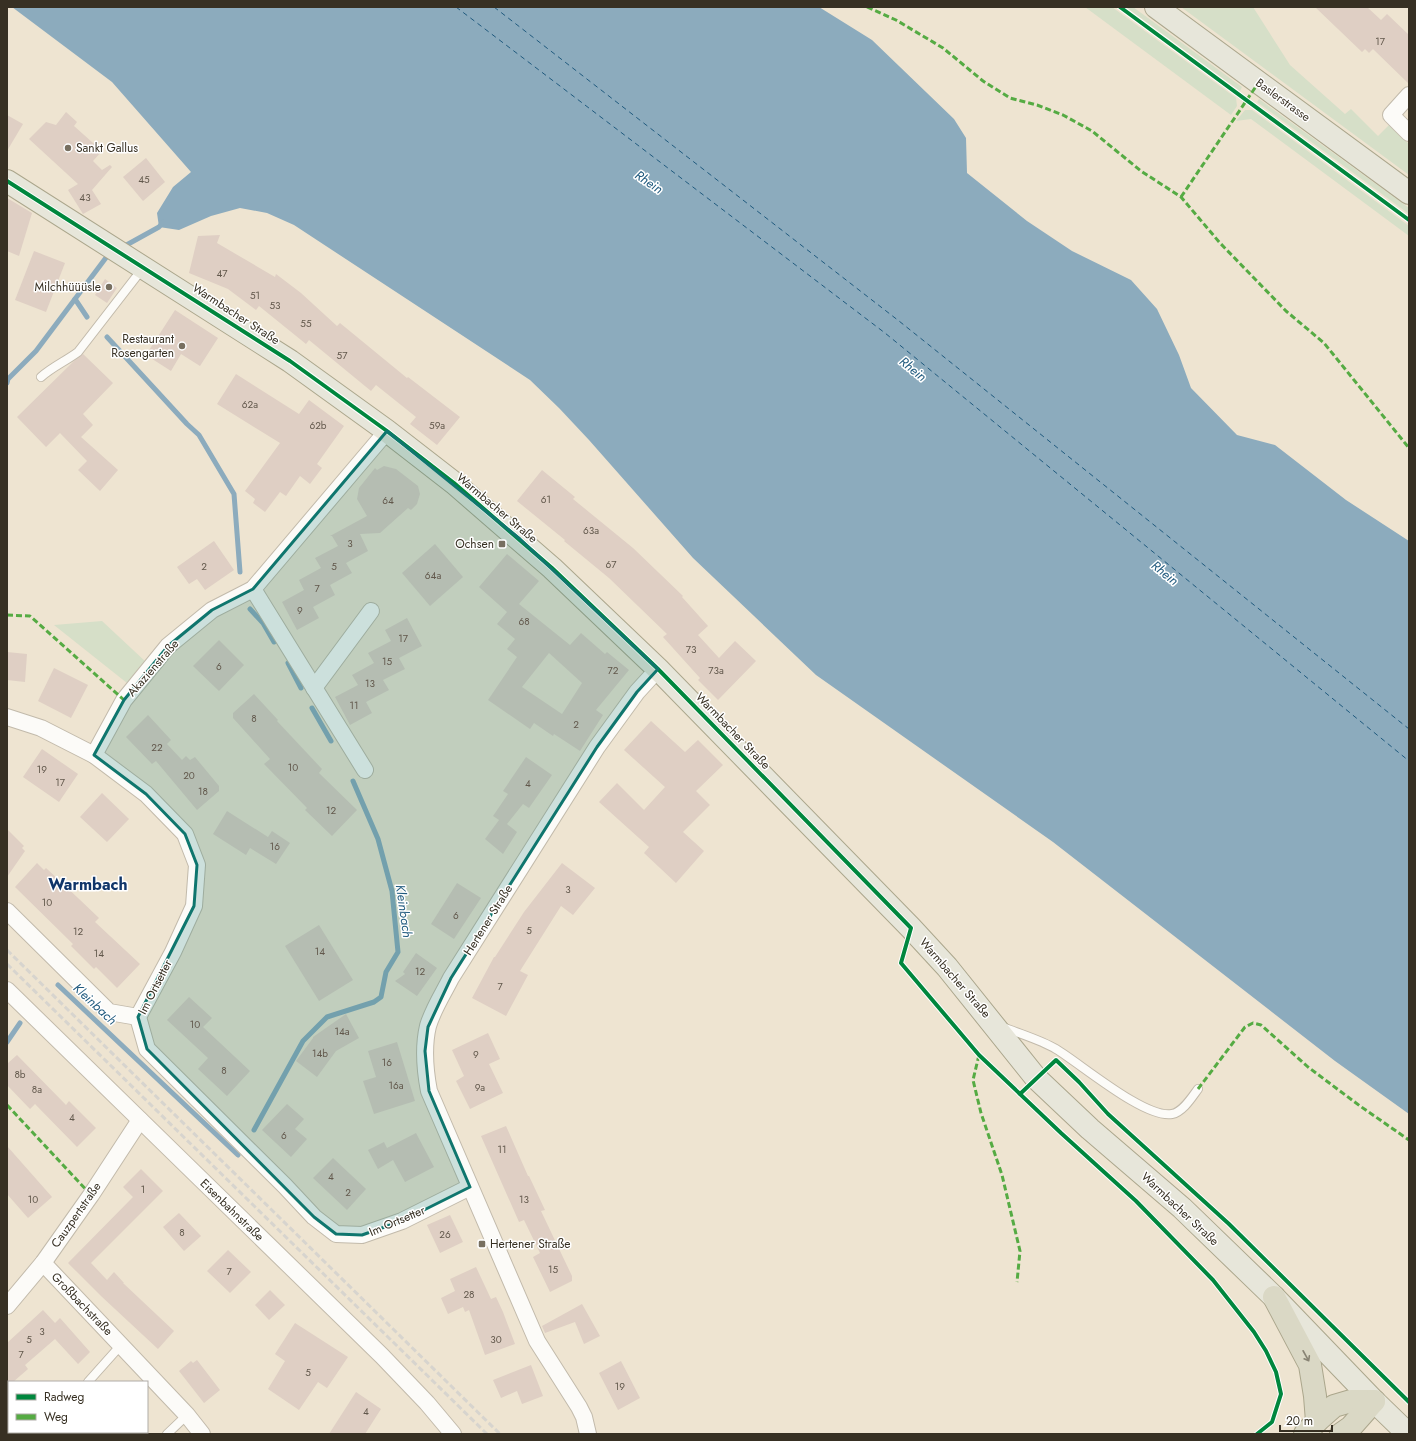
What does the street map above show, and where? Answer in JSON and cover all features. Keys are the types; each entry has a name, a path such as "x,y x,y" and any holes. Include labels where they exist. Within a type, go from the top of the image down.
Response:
{"highway":[{"path":"1274,1297 1310,1365 1315,1396 1311,1428"},
{"path":"1311,1428 1334,1406 1351,1401 1374,1401"},
{"path":"1341,1434 1351,1427 1374,1401"}],"main road":[{"name":"Baslerstrasse","path":"1156,7 1409,193"},
{"name":"Warmbacher Straße","path":"8,184 110,245 290,361 387,431 454,483 520,539 658,669 911,928 947,966 1036,1078 1090,1129 1182,1208 1274,1297 1374,1401 1408,1434"}],"street":[{"path":"1409,96 1391,115 1409,133"},
{"name":"Akazienstraße","path":"94,755 124,700 168,646 212,610 254,589 387,431"},
{"path":"254,589 365,770"},
{"path":"314,688 371,611"},
{"name":"Hertener Straße","path":"588,1434 584,1417 579,1407 537,1341 429,1091 426,1074 425,1051 428,1027 437,1005 451,978 597,747 637,692 658,669"},
{"name":"Im Ortsetter","path":"7,717 41,728 94,755 146,794 185,834 197,865 194,906 173,952 138,1017 147,1049 314,1216 336,1234 362,1235 369,1233 402,1221 470,1187"},
{"path":"7,911 109,1012 138,1017"},
{"name":"Eisenbahnstraße","path":"7,990 382,1356 427,1403 453,1434"},
{"name":"Cauzpertstraße","path":"7,1306 43,1263 90,1196 140,1120"},
{"name":"Großbachstraße","path":"43,1263 122,1345 187,1415 202,1434"}],"lane":[{"path":"41,377 52,368 78,352 137,263"},
{"path":"993,1022 1056,1049 1134,1102 1161,1114 1175,1114 1184,1107 1198,1089"},
{"name":"Großbachstraße","path":"89,1381 122,1345"},
{"path":"166,1434 187,1415"}],"highlighted area":[{"path":"387,431 520,539 658,669 637,692 597,747 451,978 428,1027 425,1051 429,1091 470,1187 402,1221 362,1235 336,1234 314,1217 147,1049 138,1017 194,906 197,865 185,834 146,794 94,755 124,700 168,646 212,610 253,589"}],"green space":[{"path":"1085,7 1112,7 1236,98 1237,106 1231,115"},
{"path":"1126,7 1133,7 1242,87 1240,91"},
{"path":"1181,7 1253,7 1290,65 1345,114 1351,109 1378,136 1389,125 1409,144 1409,175"},
{"path":"1259,99 1409,208 1409,214 1257,102"},
{"path":"1245,110 1252,110 1409,226 1409,236 1251,119 1236,121"},
{"path":"102,621 147,663 127,683 54,625"}],"water":[{"name":"Rhein","path":"12,7 819,7 872,40 954,119 966,138 967,173 1027,221 1072,251 1131,280 1157,309 1179,355 1191,388 1237,435 1275,445 1346,500 1409,541 1409,1114 1335,1061 1053,842 816,675 693,558 589,440 530,380 294,225 267,213 240,208 211,216 179,230 159,227 157,213 173,187 191,172 112,82"}],"building":[{"path":"1315,7 1367,7 1381,20 1387,14 1409,35 1409,84 1373,49 1369,53 1365,49 1362,52"},
{"name":"Sankt Gallus","path":"66,112 77,122 74,126 102,151 93,161 102,170 110,165 112,167 92,190 101,204 83,214 68,190 78,184 29,139 46,122 56,125"},
{"path":"7,115 23,124 7,151"},
{"path":"146,158 165,182 143,201 123,177"},
{"path":"7,198 32,213 19,256 7,251"},
{"path":"220,235 217,243 275,277 276,274 301,293 337,326 340,323 407,378 408,377 460,417 437,445 410,424 416,417 376,385 371,391 309,340 306,344 259,306 256,310 228,289 189,273 198,236"},
{"path":"34,251 65,263 46,312 15,300"},
{"path":"105,279 117,288 107,303 95,295"},
{"name":"Restaurant Rosengarten","path":"175,310 218,338 200,366 181,354 171,371 146,355"},
{"path":"83,354 113,383 83,414 93,425 81,437 118,470 100,491 78,470 87,461 60,433 46,447 17,417"},
{"path":"236,374 299,414 309,400 344,426 317,464 322,468 310,484 300,476 286,496 280,492 265,512 253,503 255,499 245,491 280,443 217,404"},
{"path":"384,466 396,469 418,486 420,494 417,504 411,510 408,508 380,533 360,534 368,551 346,563 352,573 330,585 335,595 313,607 319,618 297,630 282,602 304,590 299,580 321,568 315,558 338,546 332,536 330,536 367,516 357,499 359,488 375,468 377,470"},
{"path":"542,470 575,497 573,499 633,548 683,596 682,597 708,626 698,635 719,658 735,641 756,661 718,700 698,680 700,678 663,637 667,634 609,578 517,501"},
{"path":"214,541 234,570 205,590 197,579 189,584 177,567"},
{"path":"435,544 463,577 430,606 402,573"},
{"path":"507,554 539,581 519,604 570,645 581,633 605,654 607,652 629,670 596,710 603,715 580,751 554,734 553,736 534,723 530,729 488,700 517,657 507,649 515,639 497,624 507,612 479,587","holes":["549,653 582,683 562,714 522,687"]},
{"path":"407,618 422,646 399,658 405,669 383,680 389,690 366,702 372,713 350,725 335,697 358,685 352,675 374,663 368,653 391,641 385,630"},
{"path":"219,640 244,665 219,691 193,666"},
{"path":"7,652 27,654 25,682 7,680"},
{"path":"54,668 88,685 71,718 38,701"},
{"path":"254,694 322,769 319,773 357,810 332,836 305,810 307,808 264,764 270,759 233,718 233,713"},
{"path":"148,715 171,740 167,744 182,760 186,756 190,760 195,757 219,786 219,791 197,810 156,761 152,764 126,737"},
{"path":"651,721 685,752 698,740 723,765 696,791 710,805 683,832 704,851 676,883 644,853 649,847 599,802 617,783 644,810 665,787 624,750"},
{"path":"42,749 78,774 59,802 23,777"},
{"path":"526,757 552,775 529,808 523,804 507,824 517,832 503,854 485,839 499,820 493,816 508,794 503,791"},
{"path":"102,793 129,819 107,842 80,817"},
{"path":"227,811 268,837 272,831 290,843 276,864 250,848 246,855 213,834"},
{"path":"7,829 24,846 22,848 25,851 7,877"},
{"path":"37,863 44,870 46,868 99,918 95,922 140,964 117,988 96,967 94,969 71,946 73,944 15,887"},
{"path":"562,863 595,888 573,915 561,906 520,971 528,975 506,1016 472,998 494,957 524,912"},
{"path":"457,883 481,898 454,939 431,924"},
{"path":"319,925 353,980 319,1001 285,946"},
{"path":"416,953 437,968 417,996 395,981 405,974 403,972"},
{"path":"189,997 212,1018 203,1027 250,1071 227,1096 198,1069 208,1058 167,1020"},
{"path":"346,1014 359,1038 336,1051 317,1077 296,1061 313,1037"},
{"path":"488,1033 500,1059 489,1064 503,1093 470,1109 456,1081 464,1076 452,1050"},
{"path":"397,1042 415,1101 374,1114 363,1081 376,1077 368,1051"},
{"path":"17,1055 66,1105 69,1101 96,1128 77,1147 35,1104 30,1109 7,1085 7,1064"},
{"path":"287,1104 304,1119 295,1129 307,1139 291,1157 262,1130"},
{"path":"506,1126 545,1210 541,1211 572,1276 572,1281 550,1292 533,1257 540,1253 524,1220 519,1222 481,1136"},
{"path":"416,1133 434,1167 405,1182 393,1160 378,1169 368,1150 384,1142 387,1148"},
{"path":"7,1146 52,1197 28,1218 7,1194"},
{"path":"333,1158 366,1189 347,1210 313,1178"},
{"path":"141,1169 163,1191 91,1263 107,1280 114,1272 123,1283 174,1331 158,1349 68,1263 133,1197 123,1187"},
{"path":"179,1213 201,1236 184,1251 163,1227"},
{"path":"450,1215 463,1242 440,1253 427,1225"},
{"path":"228,1250 251,1272 230,1293 207,1271"},
{"path":"476,1267 491,1299 496,1297 515,1344 485,1355 469,1310 465,1312 463,1307 448,1314 441,1298 455,1291 450,1279"},
{"path":"270,1290 285,1305 269,1320 255,1305"},
{"path":"582,1304 600,1336 584,1344 575,1322 545,1333 542,1326"},
{"path":"43,1310 55,1323 60,1318 90,1352 78,1364 55,1339 25,1365 28,1369 14,1381 8,1381 7,1387 7,1343"},
{"path":"295,1323 348,1357 327,1388 318,1382 299,1410 268,1389 285,1361 275,1354"},
{"path":"197,1360 220,1390 204,1403 179,1371 191,1361 193,1363"},
{"path":"621,1361 640,1398 618,1410 599,1373"},
{"path":"531,1365 543,1396 522,1404 517,1391 501,1398 493,1380"},
{"path":"356,1392 381,1409 365,1434 329,1434"}],"waterway":[{"name":"Warmbach","path":"121,248 159,227 163,222"},
{"name":"Warmbach","path":"7,383 8,379 36,351 111,253"},
{"path":"75,299 87,317"},
{"path":"107,337 187,424 199,435 234,494 240,572"},
{"path":"250,609 263,623 274,642"},
{"path":"288,663 301,688"},
{"path":"312,708 331,741"},
{"name":"Kleinbach","path":"254,1130 303,1041 327,1017 374,1002 381,997 386,972 398,952 392,891 378,839 353,781"},
{"name":"Kleinbach","path":"58,985 238,1155"},
{"name":"Kleinbach","path":"7,1042 20,1023"}],"ferry route":[{"path":"456,7 885,333 1409,761"},
{"path":"494,7 899,321 1409,729"}],"railway":[{"path":"7,950 500,1434"},
{"path":"7,964 487,1434"}],"marked path":[{"path":"867,7 896,20 943,48 983,81 1010,98 1037,105 1063,115 1092,131 1141,171 1181,197 1220,243 1286,311 1324,343 1409,448"},
{"path":"1181,197 1259,82"},
{"path":"7,615 30,616 124,700"},
{"path":"1198,1089 1245,1027 1253,1023 1261,1025 1308,1067 1409,1140"},
{"path":"979,1055 973,1080 981,1113 1002,1175 1020,1251 1017,1282"},
{"path":"7,1105 91,1195"}],"cycle path":[{"path":"1120,7 1409,220"},
{"path":"7,181 290,361 387,431 454,483 552,568 658,669 911,928 901,963 979,1055 1061,1133 1136,1201 1213,1280 1254,1332 1266,1351 1276,1372 1281,1394 1272,1422 1257,1434"},
{"path":"1020,1094 1056,1060 1079,1082 1108,1114 1229,1224 1409,1402"}],"place":[{"name":"Sankt Gallus","path":"68,148"},
{"name":"Milchhüüüsle","path":"109,287"},
{"name":"Restaurant Rosengarten","path":"182,346"},
{"name":"Ochsen","path":"502,544"},
{"name":"Hertener Straße","path":"482,1244"}],"district":[{"name":"Warmbach","path":"88,884"}]}
